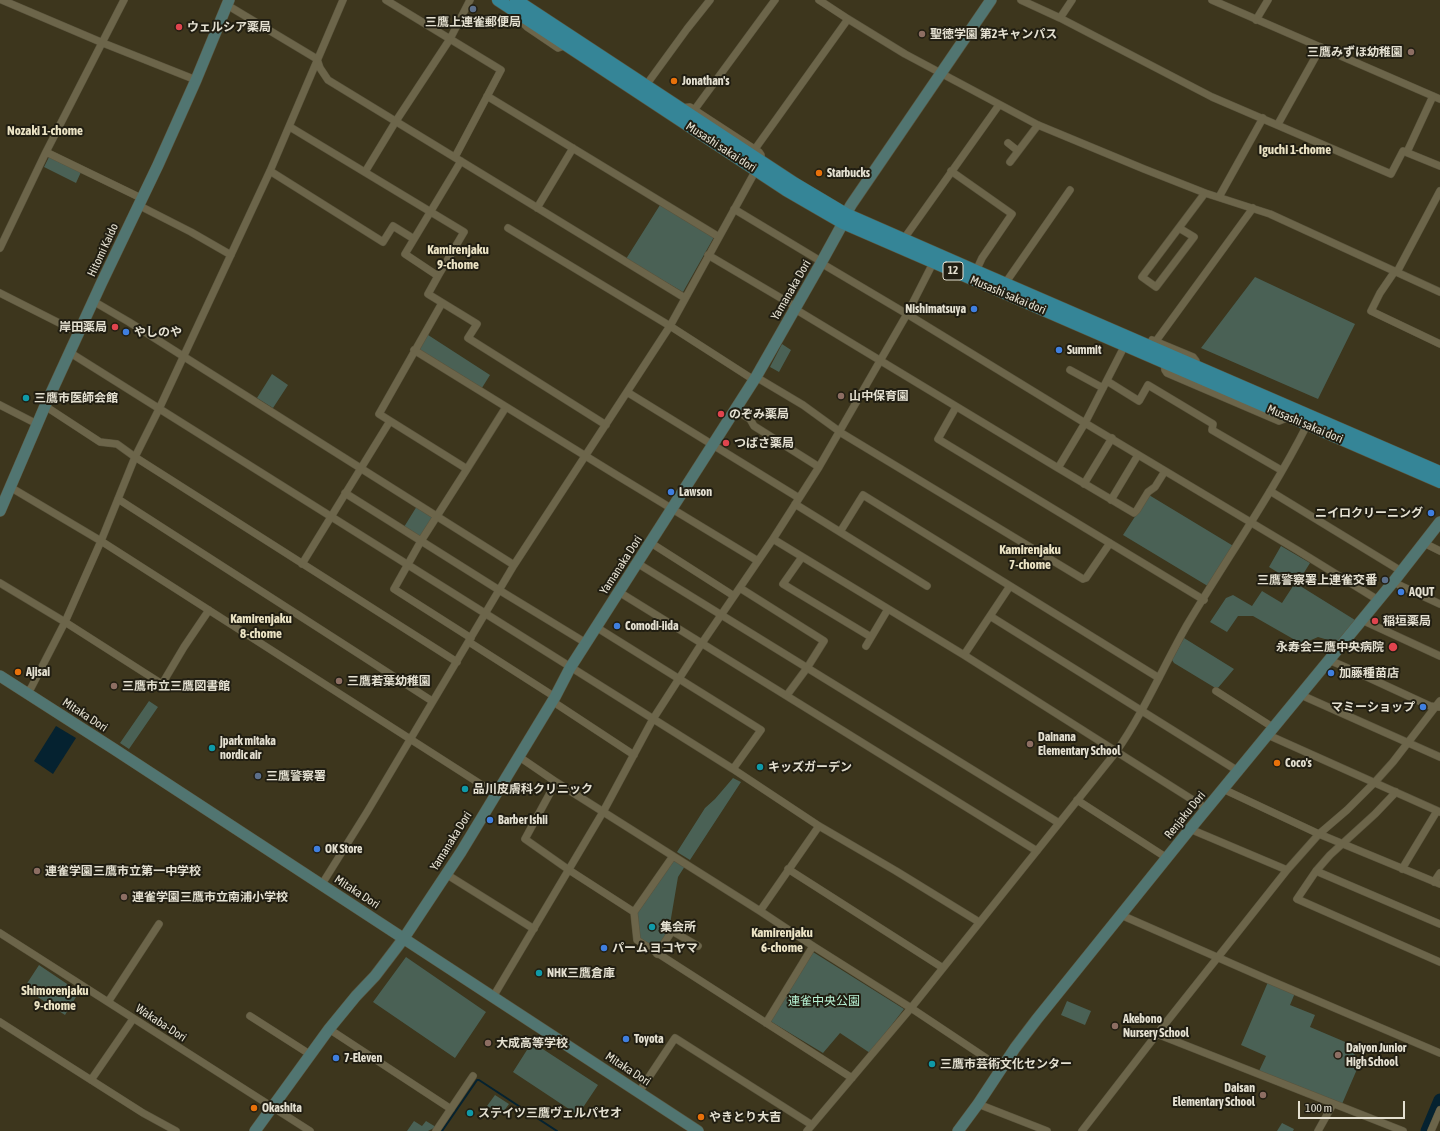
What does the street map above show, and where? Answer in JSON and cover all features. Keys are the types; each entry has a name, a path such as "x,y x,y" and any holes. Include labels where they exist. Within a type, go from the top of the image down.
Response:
{"main road":[{"name":"Musashi sakai dori","path":"498,0 518,3 603,58 643,90 759,166"},
{"name":"Yamanaka Dori","path":"255,1131 329,1029 356,996 375,976 404,938 461,852 570,668 755,379 822,262 844,218 991,0"},
{"name":"Hitomi Kaido","path":"0,511 69,352 196,80 228,2"},
{"name":"Musashi sakai dori","path":"518,3 526,18 616,77 680,108 800,198 844,218 933,263 1002,288 1126,342 1164,363 1440,482"},
{"path":"603,58 610,67 620,74 619,77 616,77"},
{"name":"Musashi sakai dori","path":"844,218 903,240 976,272 1002,288"},
{"name":"Musashi sakai dori","path":"1126,342 1143,344 1440,472"},
{"name":"Renjaku Dori","path":"958,1131 1037,1019 1190,829 1394,581 1440,522"},
{"name":"Mitaka Dori","path":"0,676 322,884 698,1131"}],"street":[{"path":"2,0 196,80"},
{"path":"0,248 46,152 124,0"},
{"path":"26,692 31,688 65,622 101,541 135,457 159,409 270,171 343,0"},
{"path":"386,0 501,70 486,96 458,159 430,212 405,254 438,276"},
{"path":"365,172 396,121 450,39 470,0"},
{"path":"643,90 710,0"},
{"path":"695,109 775,0"},
{"path":"819,0 940,74 1038,125 1205,193 1270,214 1440,292"},
{"path":"1021,0 1060,18 1212,97 1278,124 1391,174 1403,151 1406,152 1437,98 1212,0"},
{"path":"1060,18 1072,0"},
{"path":"1256,20 1268,0"},
{"path":"228,2 317,59 320,68 328,80 685,298"},
{"path":"755,149 848,19"},
{"path":"1278,124 1321,47"},
{"path":"311,74 320,68"},
{"path":"486,96 718,237"},
{"path":"903,240 999,105"},
{"path":"322,884 368,812 432,701 457,662 514,565 670,326 718,237 759,166 761,155 755,149 695,109 690,107 680,108"},
{"path":"1219,197 1263,118"},
{"path":"1010,162 1038,125"},
{"path":"290,126 464,232 428,294 477,324 468,338 606,425"},
{"path":"1008,144 1018,151"},
{"path":"537,208 573,148"},
{"path":"46,152 140,202 231,255"},
{"path":"1406,152 1440,166"},
{"path":"270,171 383,242 393,226 414,239"},
{"path":"952,171 1012,214 982,258 976,272"},
{"path":"1002,288 1070,190"},
{"path":"1440,191 1396,271 1380,293 1371,312 1440,344"},
{"path":"1179,228 1194,237 1156,287 1142,277 1205,193"},
{"path":"1156,341 1253,208"},
{"path":"734,209 1378,600"},
{"path":"508,228 755,379 802,405 850,438 1083,579 1086,578 1110,543"},
{"path":"708,255 880,361 1134,513 1148,492 1155,487 1165,471"},
{"path":"493,997 603,812 653,719 702,642 773,539 819,467 908,314 933,263"},
{"path":"0,293 78,333"},
{"path":"93,301 183,356 514,565"},
{"path":"442,303 379,414 467,469"},
{"path":"1143,344 1150,340 1156,341 1194,358 1196,361 1196,367"},
{"path":"1058,468 1085,423 1126,342"},
{"path":"414,350 758,561"},
{"path":"69,352 733,769 819,826 979,922"},
{"path":"1070,370 1105,384 1139,401 1148,385 1213,424 1212,430 1281,470"},
{"path":"627,392 714,445 840,532 927,586"},
{"path":"0,405 37,424"},
{"path":"45,406 100,442 117,444 135,457 457,662"},
{"path":"506,407 421,541 394,589 470,640 634,755"},
{"path":"956,407 938,439 1204,600"},
{"path":"735,410 750,419 754,426 819,467"},
{"path":"302,564 390,421"},
{"path":"639,1092 675,1038 810,1128 911,1008 1116,752 1142,710 1188,625 1251,523 1307,425"},
{"path":"1084,484 1112,438"},
{"path":"1111,500 1138,455"},
{"path":"10,487 101,541 496,794"},
{"path":"1270,491 1401,571"},
{"path":"345,493 586,643"},
{"path":"840,532 863,495 1159,678"},
{"path":"118,499 432,701"},
{"path":"773,539 964,655 1207,809"},
{"path":"651,543 734,596"},
{"path":"1424,543 1440,551"},
{"path":"802,557 783,584 871,637"},
{"path":"637,563 1059,824"},
{"path":"1394,581 1398,585 1440,604"},
{"path":"0,583 65,622 162,684 184,647 209,610"},
{"path":"964,655 1010,586"},
{"path":"740,588 824,641 807,668 787,695"},
{"path":"619,592 702,642 1037,851"},
{"path":"866,646 888,609"},
{"path":"990,616 1238,771"},
{"path":"1362,620 1440,656"},
{"path":"596,627 761,730 733,769"},
{"path":"1329,660 1430,706 1439,705"},
{"path":"1216,691 1271,731 1375,782 1439,811 1402,869"},
{"path":"1301,695 1440,757"},
{"path":"1082,1131 1287,870 1319,834 1347,810 1375,782 1439,705"},
{"path":"518,756 556,782 911,1008 1001,1068"},
{"path":"556,782 525,839 569,870 634,912"},
{"path":"1223,789 1319,834 1437,883 1440,873"},
{"path":"1396,792 1376,814 1330,855 1316,871 1297,900 1439,960"},
{"path":"1077,800 1167,858"},
{"path":"760,911 819,826"},
{"path":"1190,829 1287,870"},
{"path":"673,856 634,912 637,940 852,1078"},
{"path":"788,869 943,968"},
{"path":"1316,871 1440,924"},
{"path":"446,874 534,929"},
{"path":"1121,915 1440,1053"},
{"path":"108,1002 159,924"},
{"path":"657,954 672,931 698,946"},
{"name":"Wakaba-Dori","path":"0,933 310,1131"},
{"path":"766,1023 813,946"},
{"path":"250,1016 311,1054"},
{"path":"91,1080 133,1019"},
{"path":"0,1022 143,1113 176,1131"},
{"path":"329,1029 451,1109"},
{"path":"1157,1034 1403,1131"},
{"path":"436,1131 473,1076"},
{"path":"978,1104 1047,1131"},
{"path":"1318,1131 1333,1104"},
{"path":"1431,1131 1439,1107"}],"green space":[{"path":"49,157 81,172 76,183 44,167"},
{"path":"660,205 714,237 683,292 626,259"},
{"path":"1255,277 1355,324 1318,399 1201,348"},
{"path":"425,333 490,375 480,391 414,350"},
{"path":"782,344 791,350 779,372 770,367"},
{"path":"272,374 288,385 273,408 257,398"},
{"path":"1149,495 1235,547 1211,588 1123,535"},
{"path":"417,506 433,516 420,537 404,527"},
{"path":"1281,546 1310,563 1297,584 1355,620 1338,643 1318,637 1302,644 1253,616 1238,616 1227,632 1210,622 1226,598 1233,595 1252,606 1262,591 1282,603 1295,583 1269,567"},
{"path":"1184,638 1234,669 1217,689 1174,663 1172,660"},
{"path":"149,701 158,707 129,749 120,743"},
{"path":"733,778 741,782 690,860 677,852 705,808"},
{"path":"673,859 685,866 678,877 669,930 657,950 640,938 635,914"},
{"name":"連雀中央公園","path":"813,952 904,1009 870,1053 840,1033 823,1053 770,1021"},
{"path":"406,957 486,1012 455,1058 373,1002"},
{"path":"39,965 79,992 65,1015 24,988"},
{"path":"1268,982 1295,993 1290,1005 1315,1015 1310,1027 1350,1044 1354,1054 1361,1060 1342,1104 1259,1071 1266,1056 1241,1045"},
{"path":"1067,1001 1091,1011 1085,1025 1061,1015"},
{"path":"532,1042 598,1085 578,1115 513,1072"},
{"path":"495,1095 509,1104 501,1115 487,1106"},
{"path":"414,1121 422,1126 426,1121 436,1127 428,1131 407,1131"},
{"path":"1282,1123 1294,1129 1293,1131 1277,1131"}],"water":[{"path":"56,726 76,738 53,774 34,761"}],"waterway":[{"path":"442,1131 477,1080 557,1131"},
{"path":"1427,1131 1440,1100"}],"place":[{"name":"三鷹上連雀郵便局","path":"473,9"},
{"name":"ウェルシア薬局","path":"179,27"},
{"name":"聖徳学園 第2キャンパス","path":"922,34"},
{"name":"三鷹みずほ幼稚園","path":"1411,52"},
{"name":"Jonathan's","path":"674,81"},
{"name":"Starbucks","path":"819,173"},
{"name":"Nishimatsuya","path":"974,309"},
{"name":"岸田薬局","path":"115,327"},
{"name":"やしのや","path":"126,332"},
{"name":"Summit","path":"1059,350"},
{"name":"山中保育園","path":"841,396"},
{"name":"三鷹市医師会館","path":"26,398"},
{"name":"のぞみ薬局","path":"721,414"},
{"name":"つばさ薬局","path":"726,443"},
{"name":"Lawson","path":"671,492"},
{"name":"ニイロクリーニング","path":"1431,513"},
{"name":"三鷹警察署上連雀交番","path":"1385,580"},
{"name":"AQUT","path":"1401,592"},
{"name":"稲垣薬局","path":"1375,621"},
{"name":"Comodi-iida","path":"617,626"},
{"name":"永寿会三鷹中央病院","path":"1393,647"},
{"name":"Ajisai","path":"18,672"},
{"name":"加藤種苗店","path":"1331,673"},
{"name":"三鷹若葉幼稚園","path":"339,681"},
{"name":"三鷹市立三鷹図書館","path":"114,686"},
{"name":"マミーショップ","path":"1423,707"},
{"name":"Dainana Elementary School","path":"1030,744"},
{"name":"jpark mitaka nordic air","path":"212,748"},
{"name":"Coco's","path":"1277,763"},
{"name":"キッズガーデン","path":"760,767"},
{"name":"三鷹警察署","path":"258,776"},
{"name":"品川皮膚科クリニック","path":"465,789"},
{"name":"Barber Ishii","path":"490,820"},
{"name":"OK Store","path":"317,849"},
{"name":"連雀学園三鷹市立第一中学校","path":"37,871"},
{"name":"連雀学園三鷹市立南浦小学校","path":"124,897"},
{"name":"集会所","path":"652,927"},
{"name":"パーム ヨコヤマ","path":"604,948"},
{"name":"NHK三鷹倉庫","path":"539,973"},
{"name":"Akebono Nursery School","path":"1115,1026"},
{"name":"Toyota","path":"626,1039"},
{"name":"大成高等学校","path":"488,1043"},
{"name":"Daiyon Junior High School","path":"1338,1055"},
{"name":"7-Eleven","path":"336,1058"},
{"name":"三鷹市芸術文化センター","path":"932,1064"},
{"name":"Daisan Elementary School","path":"1263,1095"},
{"name":"Okashita","path":"254,1108"},
{"name":"ステイツ三鷹ヴェルパセオ","path":"470,1113"},
{"name":"やきとり大吉","path":"701,1117"}],"district":[{"name":"Nozaki 1-chome","path":"45,131"},
{"name":"Iguchi 1-chome","path":"1295,150"},
{"name":"Kamirenjaku 9-chome","path":"458,258"},
{"name":"Kamirenjaku 7-chome","path":"1030,558"},
{"name":"Kamirenjaku 8-chome","path":"261,626"},
{"name":"Kamirenjaku 6-chome","path":"782,940"},
{"name":"Shimorenjaku 9-chome","path":"55,998"}]}
